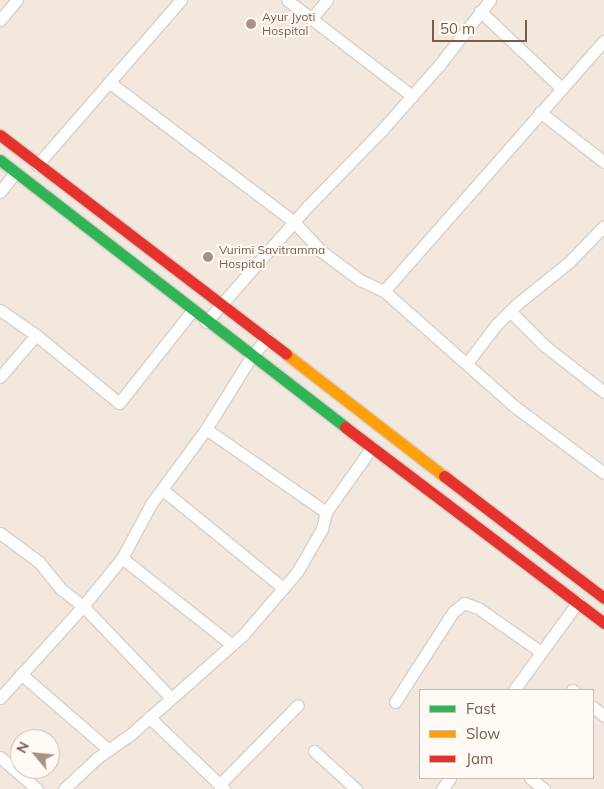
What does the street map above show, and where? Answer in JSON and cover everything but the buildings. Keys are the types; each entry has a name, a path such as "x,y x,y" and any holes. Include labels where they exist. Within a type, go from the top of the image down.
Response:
{"main road":[{"path":"0,135 37,165 222,303 400,443 604,598"},
{"path":"0,160 251,357 604,623"}],"street":[{"path":"1,18 17,0"},
{"path":"37,165 181,0"},
{"path":"287,0 412,96"},
{"path":"312,19 327,0"},
{"path":"206,322 294,222 412,96 440,64 490,0"},
{"path":"480,11 561,88"},
{"path":"384,291 604,41"},
{"path":"109,82 294,222 321,251 360,280 384,291 514,406 604,473"},
{"path":"540,112 604,162"},
{"path":"0,192 16,173"},
{"path":"466,363 496,325 510,311 569,262 604,226"},
{"path":"0,310 36,335 119,403 192,311"},
{"path":"510,311 545,346 604,392"},
{"path":"0,377 36,335"},
{"path":"0,698 122,558 151,504 206,429 251,357 267,338"},
{"path":"206,429 326,512"},
{"path":"64,789 232,645 296,572 322,529 326,512 372,447"},
{"path":"163,490 283,588"},
{"path":"1,536 39,562 61,589 82,606 172,698"},
{"path":"122,558 232,645"},
{"path":"515,689 578,602"},
{"path":"395,702 453,612 464,603 478,608 541,652"},
{"path":"21,674 108,750"},
{"path":"149,718 222,787 298,705"},
{"path":"594,708 604,716"},
{"path":"314,752 356,789"},
{"path":"0,757 37,789"},
{"path":"531,779 544,789"}],"shaded area":[{"path":"0,0 604,0 604,789 0,789"}],"traffic: fast":[{"path":"0,160 345,427"}],"traffic: slow":[{"path":"286,354 444,476"}],"traffic: jam":[{"path":"0,135 286,354"},
{"path":"345,427 604,623"},
{"path":"444,476 604,598"}],"place":[{"name":"Ayur Jyoti Hospital","path":"251,24"},
{"name":"Vurimi Savitramma Hospital","path":"208,257"}]}
